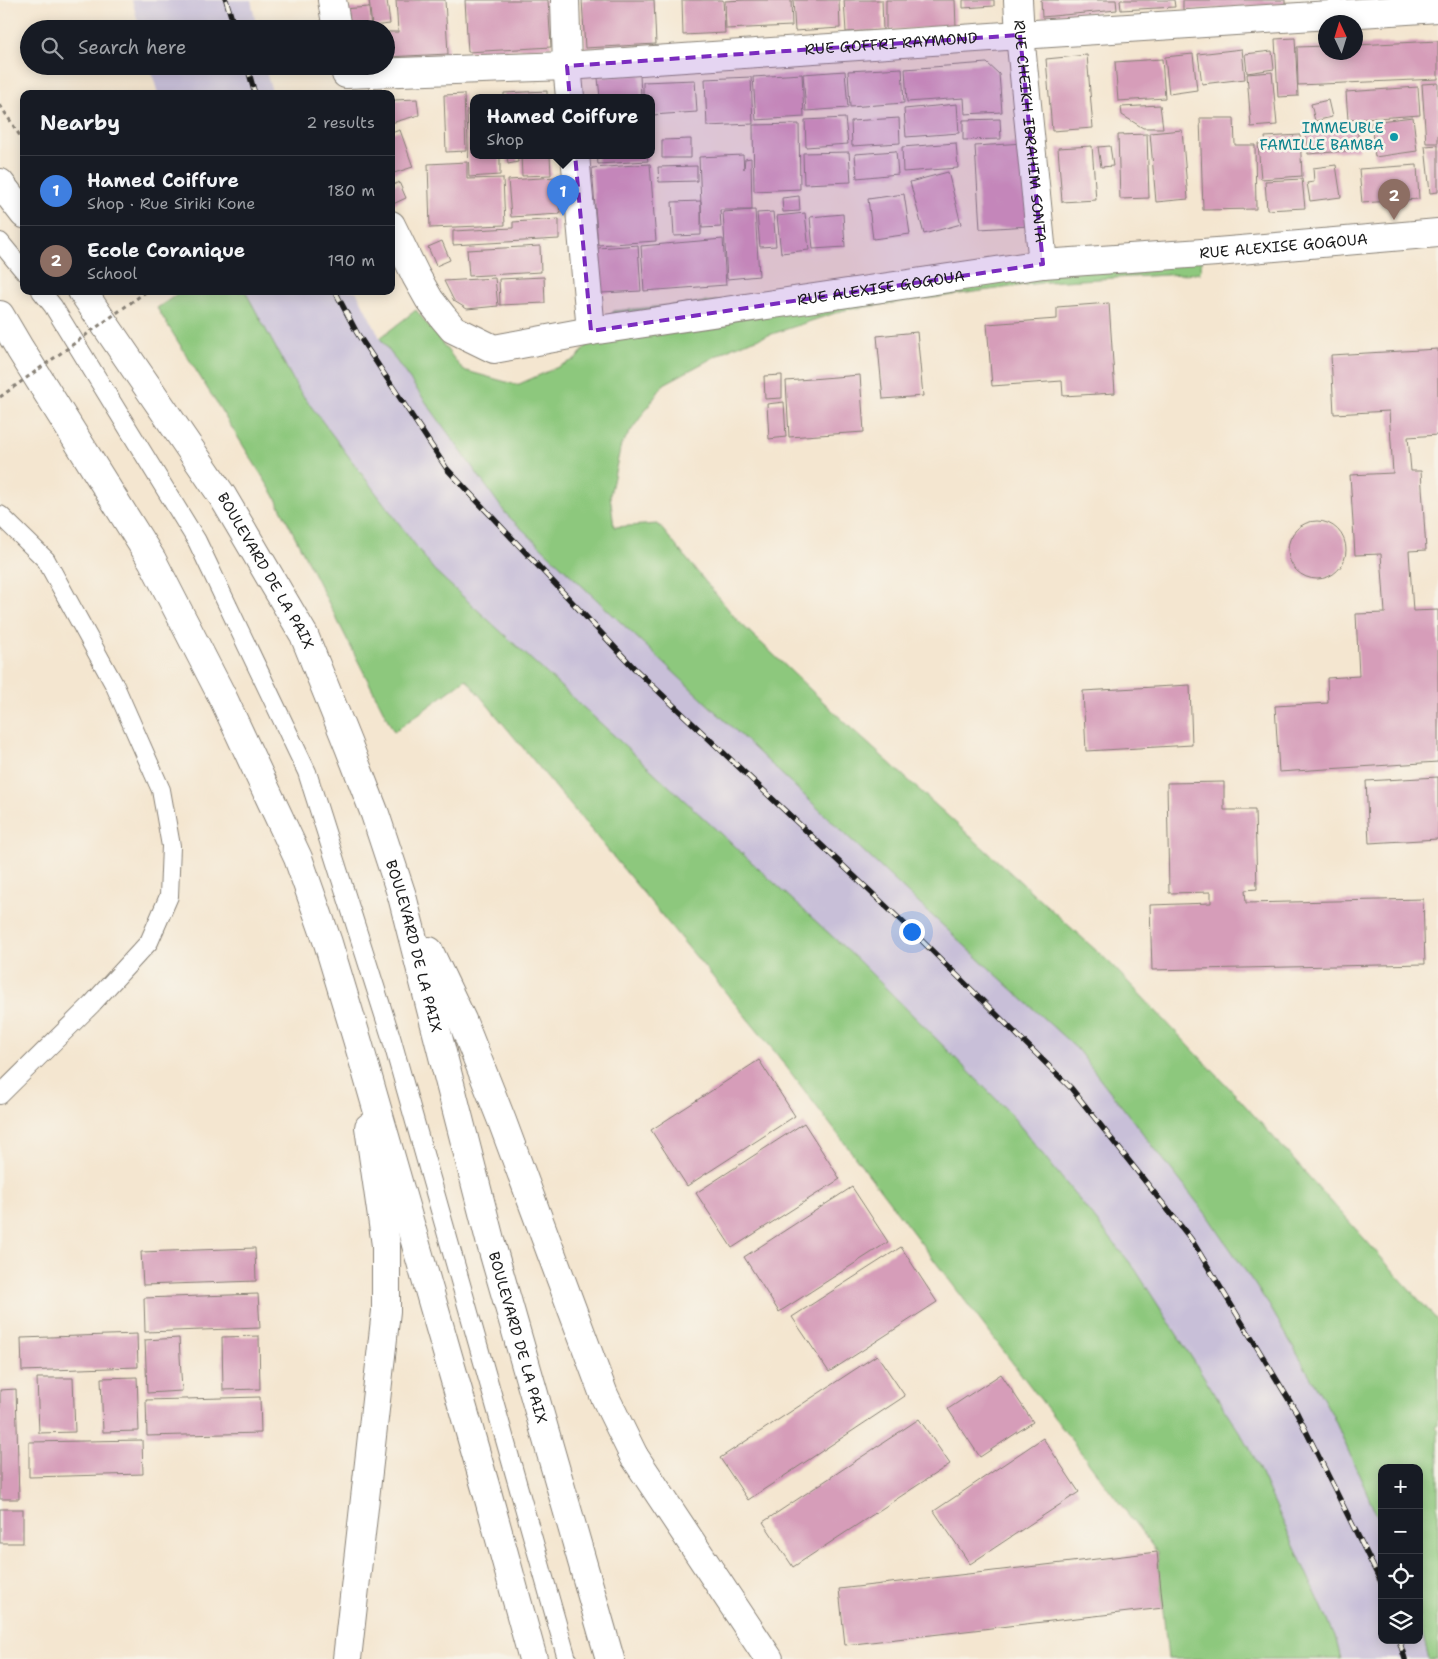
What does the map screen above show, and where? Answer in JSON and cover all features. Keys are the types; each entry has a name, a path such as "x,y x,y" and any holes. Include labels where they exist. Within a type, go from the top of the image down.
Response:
{"main road":[{"path":"332,0 335,20"},
{"path":"565,0 570,94"},
{"name":"RUE CHEIKH IBRAHIM SONTA","path":"1018,0 1043,264"},
{"name":"RUE GOFFRI RAYMOND","path":"346,78 567,66 1438,8"},
{"path":"575,159 591,331"},
{"path":"0,183 20,209"},
{"name":"RUE ALEXISE GOGOUA","path":"395,233 425,292 453,328 494,350 591,331 1043,264 1217,252 1438,233"},
{"name":"BOULEVARD DE LA PAIX","path":"85,295 223,496 304,635 372,806 402,896 491,1244 610,1659"},
{"path":"0,314 20,350 152,560 222,698 298,858 328,943 357,1039 533,1659"},
{"path":"402,896 462,1020 506,1130 604,1395 634,1456 769,1659"},
{"path":"346,1659 386,1312 386,1245 373,1164 357,1039"}],"lane":[{"path":"0,242 20,266"},
{"path":"44,295 53,306 197,541 308,772 391,1037 567,1659"},
{"path":"0,515 46,560 115,686 162,790 171,846 169,896 149,942 97,999 0,1095"}],"path":[{"path":"0,105 20,136"},
{"path":"0,397 141,295"}],"highlighted area":[{"path":"1020,35 1043,264 591,331 567,66"}],"shaded area":[{"path":"132,0 251,0 255,20 138,20"},
{"path":"153,75 267,75 272,90 157,90"},
{"path":"247,295 358,295 380,338 506,514 913,898 1077,1049 1206,1214 1269,1305 1332,1414 1378,1518 1378,1644 1423,1644 1423,1636 1429,1659 1341,1659 1335,1636 1008,1111 859,961 434,570 298,389"}],"green space":[{"path":"1203,254 1200,273 1047,282 844,310 733,347 664,384 621,445 610,495 614,527 658,524 737,620 852,729 1110,963 1234,1093 1438,1321 1438,1425 1435,1427 1438,1430 1438,1659 1429,1659 1423,1636 1423,1464 1378,1464 1378,1518 1332,1414 1269,1305 1206,1214 1077,1049 913,898 506,514 380,338 416,310 463,370 517,385 576,359 614,311"},
{"path":"176,295 247,295 298,389 434,570 859,961 1008,1111 1135,1269 1249,1447 1335,1636 1341,1659 1168,1659 1157,1552 775,1052 466,679 394,732 274,495 157,308"}],"building":[{"path":"369,0 387,0 390,20 371,20"},
{"path":"396,0 445,0 448,54 395,57 395,32 398,32"},
{"path":"465,0 548,0 551,47 468,52"},
{"path":"582,0 654,0 656,44 585,48"},
{"path":"682,0 723,0 725,33 683,35"},
{"path":"791,0 792,26 726,29 725,1"},
{"path":"793,0 839,0 840,28 795,31"},
{"path":"844,0 882,0 883,30 846,32"},
{"path":"886,0 955,0 956,27 886,30"},
{"path":"963,0 994,0 994,6 963,8"},
{"path":"1041,0 1116,0 1117,10 1042,17"},
{"path":"1120,0 1174,0 1175,7 1121,10"},
{"path":"1183,0 1285,0 1285,5 1183,10"},
{"path":"369,7 370,20 344,20 343,9"},
{"path":"1295,38 1298,96 1278,97 1275,39"},
{"path":"1438,41 1438,79 1298,85 1297,47 1318,46 1318,60 1363,60 1363,45"},
{"path":"1242,49 1245,79 1202,84 1198,54"},
{"path":"1272,51 1274,69 1247,73 1245,54"},
{"path":"1193,54 1197,90 1169,94 1165,57"},
{"path":"1087,55 1093,128 1052,131 1046,59"},
{"path":"1162,59 1165,98 1118,101 1115,62"},
{"path":"987,63 999,74 1002,112 965,114 964,98 907,102 905,69"},
{"path":"902,68 904,103 850,107 848,71"},
{"path":"845,71 848,108 806,111 803,74"},
{"path":"1272,72 1277,125 1251,127 1247,74"},
{"path":"802,74 804,117 756,120 753,77"},
{"path":"640,75 641,94 600,94 598,78"},
{"path":"751,77 753,124 707,126 705,79"},
{"path":"695,80 697,112 655,115 655,94 643,94 643,82"},
{"path":"1438,83 1438,143 1426,143 1422,84"},
{"path":"1418,87 1420,115 1348,120 1346,92"},
{"path":"547,91 547,94 504,93"},
{"path":"464,94 466,151 446,152 444,95"},
{"path":"417,99 419,115 395,122 395,100"},
{"path":"1328,100 1332,117 1315,121 1311,104"},
{"path":"957,104 959,133 906,137 904,109"},
{"path":"1160,105 1163,128 1143,128 1122,115 1121,107"},
{"path":"467,110 470,110 470,159 500,159 500,175 469,177"},
{"name":"IMMEUBLE FAMILLE BAMBA","path":"1413,117 1417,151 1375,157 1371,122"},
{"path":"845,118 848,144 806,147 805,120"},
{"path":"899,118 900,143 852,146 851,121"},
{"path":"1200,118 1234,118 1235,145 1255,145 1256,209 1203,210"},
{"path":"1000,119 1001,139 963,140 963,120"},
{"path":"799,124 800,189 754,191 753,125"},
{"path":"1357,125 1359,150 1308,154 1306,129"},
{"path":"400,130 413,167 395,173 395,132"},
{"path":"1182,130 1188,199 1156,202 1150,133"},
{"path":"1147,134 1149,198 1120,199 1118,135"},
{"path":"1300,135 1302,176 1261,179 1258,144 1266,144 1265,137"},
{"path":"691,139 691,158 662,158 662,140"},
{"path":"956,143 958,168 903,172 902,147"},
{"path":"1024,143 1029,226 980,229 975,146"},
{"path":"1438,145 1438,192 1430,193 1425,146"},
{"path":"1092,146 1096,200 1062,202 1058,148"},
{"path":"1110,146 1113,166 1101,167 1098,147"},
{"path":"896,151 898,174 857,178 855,154"},
{"path":"849,152 851,182 804,184 803,153"},
{"path":"743,155 744,169 745,159 751,158 752,210 720,210 721,227 702,228 699,157"},
{"path":"507,159 518,159 518,162 508,164"},
{"path":"521,159 550,159 551,175 522,176"},
{"path":"597,159 648,159 648,161 598,164"},
{"path":"467,162 467,179 503,178 505,225 430,228 428,164"},
{"path":"650,164 656,241 598,245 592,168"},
{"path":"1336,165 1341,197 1310,201 1307,183 1314,182 1313,168"},
{"path":"1417,165 1419,199 1362,203 1359,169"},
{"path":"697,166 697,181 659,182 658,167"},
{"path":"948,172 961,224 924,234 910,182"},
{"path":"557,177 560,214 511,217 508,180"},
{"path":"1302,179 1305,208 1267,210 1265,181"},
{"path":"399,182 406,198 395,203 395,184"},
{"path":"904,194 910,234 873,239 868,199"},
{"path":"799,196 800,211 783,212 782,198"},
{"path":"701,201 701,235 674,236 672,202"},
{"path":"755,210 759,276 727,279 723,212"},
{"path":"773,212 776,246 760,247 757,213"},
{"path":"805,213 809,250 781,253 777,216"},
{"path":"843,214 845,247 813,249 810,217"},
{"path":"559,219 559,239 453,245 453,231 513,228 513,222"},
{"path":"723,239 726,285 644,291 641,246"},
{"path":"442,241 450,260 436,266 428,247"},
{"path":"638,245 641,291 601,293 598,248"},
{"path":"540,246 541,272 469,276 467,250"},
{"path":"544,277 545,303 500,305 499,279"},
{"path":"495,278 498,306 467,309 454,301 444,281"},
{"path":"1109,303 1115,393 1063,396 1062,381 992,386 987,324 1057,319 1057,307"},
{"path":"917,332 923,396 883,399 877,336"},
{"path":"1438,349 1438,435 1408,437 1411,471 1421,471 1426,550 1409,551 1413,611 1438,610 1438,762 1279,772 1275,706 1328,703 1327,678 1359,676 1356,614 1385,613 1381,554 1355,555 1350,475 1393,473 1389,411 1334,414 1331,355"},
{"path":"782,375 782,398 765,399 764,376"},
{"path":"860,375 864,432 789,437 786,381"},
{"path":"784,402 786,437 769,439 767,404"},
{"path":"1317,521 1333,526 1341,534 1346,550 1341,566 1333,574 1317,579 1301,574 1293,566 1288,550 1293,534 1301,526"},
{"path":"1190,685 1192,745 1086,751 1083,691"},
{"path":"1438,777 1438,839 1369,843 1366,781"},
{"path":"1224,782 1224,810 1255,810 1257,889 1245,890 1246,903 1423,899 1425,964 1152,970 1150,905 1211,903 1211,892 1169,893 1167,783"},
{"path":"759,1060 795,1116 687,1186 651,1130"},
{"path":"804,1123 840,1179 732,1248 696,1193"},
{"path":"852,1187 888,1242 779,1312 744,1257"},
{"path":"901,1247 937,1302 829,1372 792,1317"},
{"path":"255,1248 256,1281 143,1285 141,1252"},
{"path":"258,1294 260,1328 145,1332 144,1298"},
{"path":"137,1334 138,1367 22,1371 21,1338"},
{"path":"259,1336 260,1389 223,1390 222,1337"},
{"path":"179,1338 182,1391 147,1393 145,1340"},
{"path":"877,1355 905,1396 748,1500 720,1458"},
{"path":"1001,1374 1033,1422 980,1457 948,1409"},
{"path":"137,1377 139,1431 103,1432 101,1378"},
{"path":"37,1378 73,1378 75,1432 39,1433"},
{"path":"16,1389 19,1499 0,1499 0,1390"},
{"path":"260,1397 261,1433 147,1436 146,1400"},
{"path":"919,1419 950,1464 793,1567 763,1522"},
{"path":"1043,1438 1079,1492 970,1564 934,1511"},
{"path":"142,1440 143,1474 29,1477 29,1442"},
{"path":"0,1509 23,1509 23,1543 0,1543"},
{"path":"1157,1552 1163,1608 845,1645 839,1589"}],"railway":[{"path":"226,0 232,20"},
{"path":"250,75 254,90"},
{"path":"337,295 357,333 447,469 635,669 910,929 1071,1088 1191,1239 1297,1413 1378,1576"},
{"path":"1400,1644 1405,1659"}],"place":[{"name":"IMMEUBLE FAMILLE BAMBA","path":"1394,137"},
{"name":"Hamed Coiffure","path":"563,216"},
{"name":"Ecole Coranique","path":"1394,220"}]}
